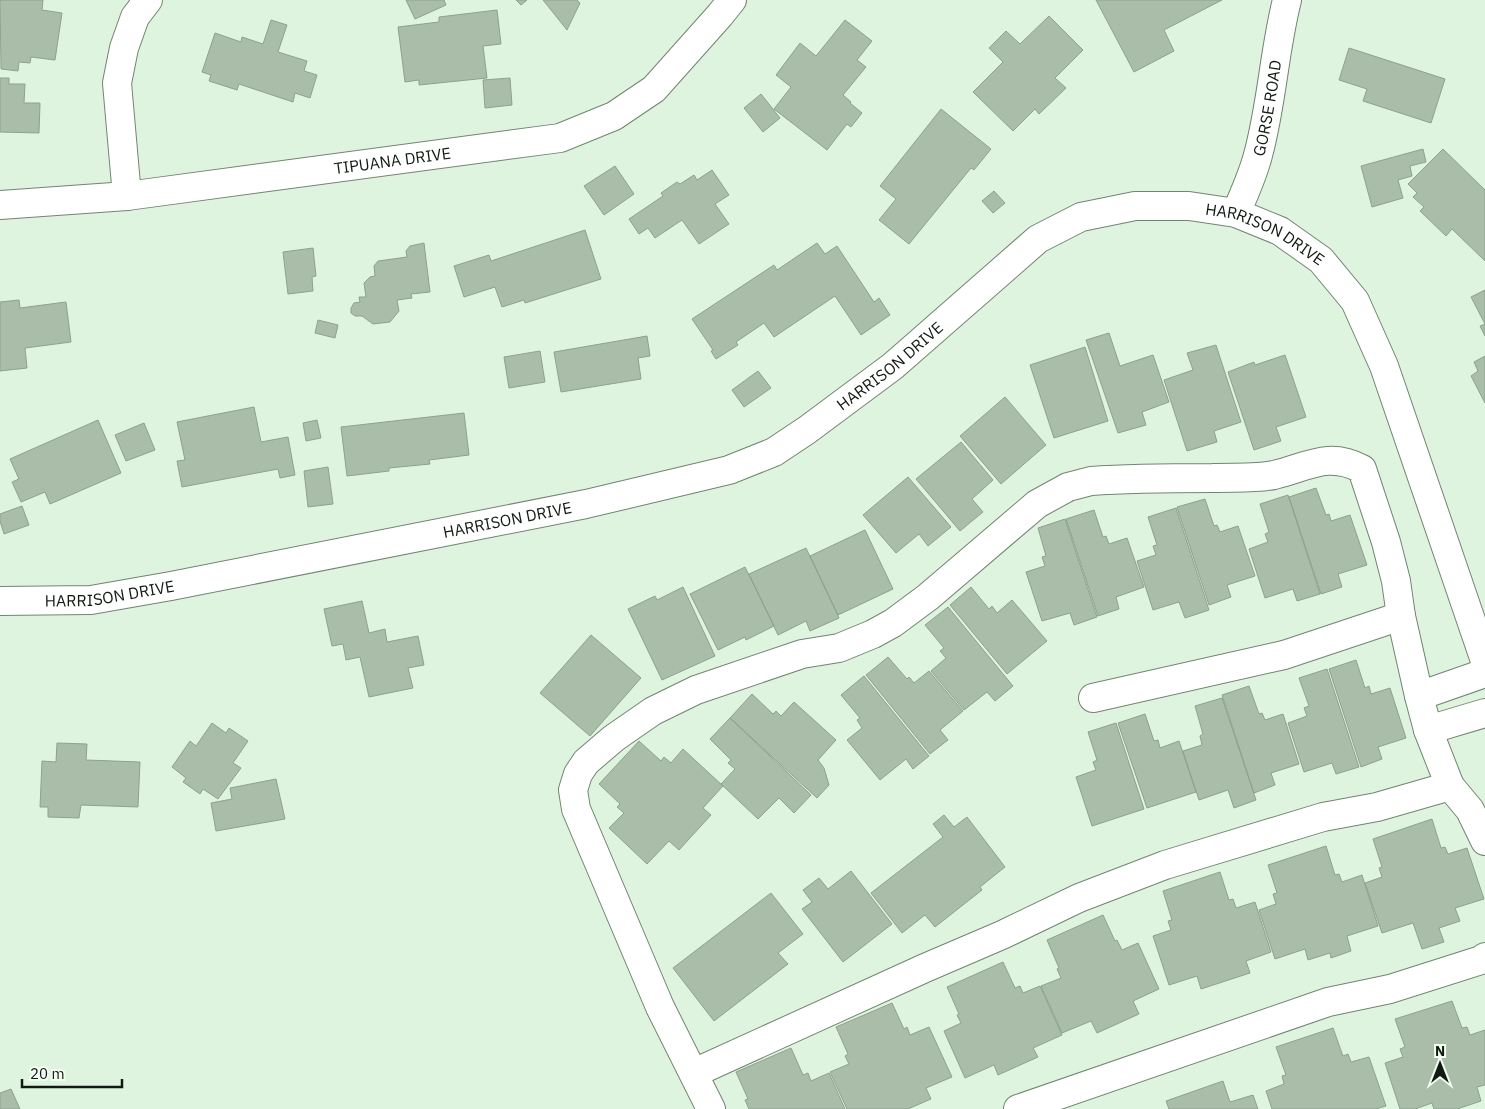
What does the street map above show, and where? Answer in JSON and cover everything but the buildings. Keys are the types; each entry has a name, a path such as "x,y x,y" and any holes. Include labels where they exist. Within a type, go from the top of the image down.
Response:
{"street":[{"path":"127,196 117,83 124,48 135,16 148,0"},
{"name":"TIPUANA DRIVE","path":"0,205 127,196 560,138 614,116 654,89 732,0"},
{"name":"GORSE ROAD","path":"1236,213 1258,157 1271,94 1279,30 1287,0"},
{"name":"HARRISON DRIVE","path":"0,601 91,600 171,586 586,504 729,470 774,452 893,366 1038,240 1081,217 1136,206 1189,206 1236,213 1280,231 1321,260 1355,301 1384,366 1485,661"},
{"path":"711,1109 656,998 576,809 573,790 578,774 586,762 614,738 653,711 696,690 802,654 839,648 873,634 928,597 1036,504 1068,487 1091,481 1246,478 1273,475 1320,461 1334,460 1362,469 1383,533 1396,581 1401,616 1428,730 1450,786 1470,810 1485,840"},
{"path":"1093,698 1284,655 1401,616"},
{"path":"1419,696 1485,673"},
{"path":"1428,730 1485,713"},
{"path":"694,1073 1002,935 1079,898 1165,865 1323,817 1377,807 1450,786"},
{"path":"1018,1109 1328,1002 1390,990 1481,960 1485,957"}]}
